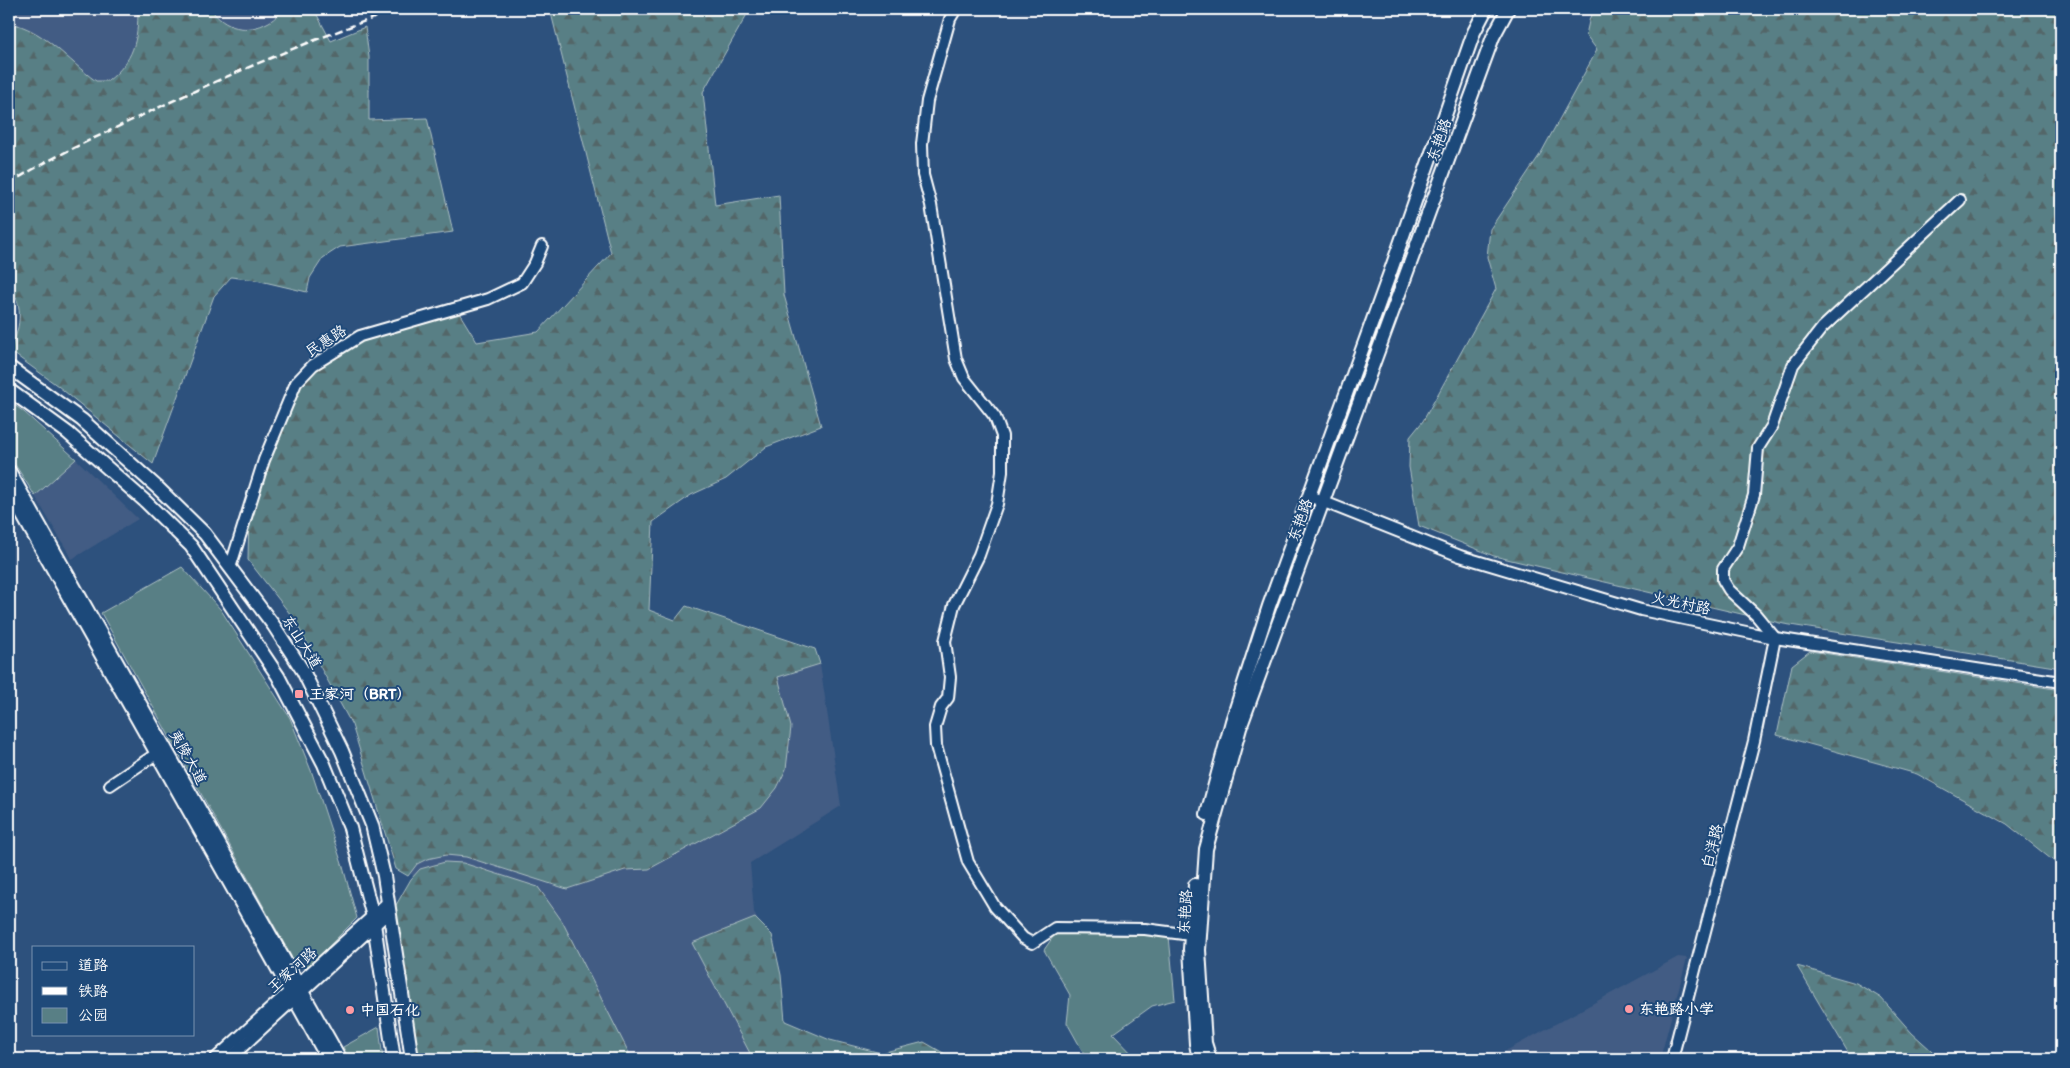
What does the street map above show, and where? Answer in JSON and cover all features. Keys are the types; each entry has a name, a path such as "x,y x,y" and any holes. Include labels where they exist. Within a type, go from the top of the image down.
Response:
{"main road":[{"name":"东艳路","path":"1199,1059 1195,1034 1190,949 1197,850 1229,730 1269,606 1391,270 1474,32 1486,9"},
{"name":"东艳路","path":"1210,1059 1205,1042 1199,950 1206,849 1240,728 1324,503 1493,37 1508,9"},
{"name":"东山大道","path":"9,367 82,420 159,489 205,534 274,626 303,671 342,751 372,825 388,907 412,1059"},
{"path":"9,390 68,433 146,502 191,546 278,676 324,764 350,828 374,922 394,1059"},
{"name":"夷陵大道","path":"9,471 297,992 328,1059"},
{"name":"夷陵大道","path":"9,491 156,754 238,895 340,1059"}],"street":[{"path":"956,9 950,20 927,101 922,144 923,175 931,205 956,359 964,378 995,416 1002,436 1002,472 997,504 979,555 954,605 946,641 950,677 948,698 940,707 935,727 936,746 968,862 995,908 1023,938 1032,943 1056,928 1145,929 1191,935"},
{"path":"1775,638 1752,610 1730,590 1723,580 1723,569 1738,546 1754,495 1758,448 1772,426 1793,365 1822,328 1960,200"},
{"name":"民惠路","path":"230,568 268,452 296,383 313,365 360,336 488,299 522,283 535,264 542,246"},
{"name":"火光村路","path":"1309,496 1460,556 1545,583 1641,610 1775,638 2061,682"},
{"name":"白洋路","path":"1672,1059 1754,741 1775,638"},
{"path":"110,785 156,754"},
{"name":"王家河路","path":"229,1059 388,907"},
{"name":"王家河路","path":"215,1059 297,992"}],"shaded area":[{"path":"9,9 138,9 136,44 120,71 108,81 96,81 37,34 20,25 9,23"},
{"path":"211,9 285,9 269,22 250,28 233,28 218,20"},
{"path":"766,447 726,479 691,495 653,522 649,610 675,620 686,606 815,649 820,664 841,806 750,863 754,912 781,975 773,1002 786,1059 502,1059 461,912 394,861 446,647"},
{"path":"76,459 138,519 72,559 35,496"},
{"name":"东艳路小学","path":"1678,957 1687,958 1660,1059 1491,1059"}],"green space":[{"path":"138,9 211,9 216,16 229,25 252,28 269,22 287,9 320,9 317,15 331,41 365,27 369,57 369,120 427,118 453,232 340,247 323,258 310,278 307,292 256,280 231,277 214,296 153,464 58,386 10,351 18,327 19,310 18,302 9,287 9,23 22,26 45,39 96,81 108,81 124,65 133,49 137,31"},
{"path":"550,9 750,9 703,92 715,205 779,195 784,295 821,426 766,447 726,479 691,495 653,522 649,610 675,620 686,606 815,649 820,664 778,677 791,727 786,769 777,788 761,808 649,869 625,870 567,889 466,857 446,855 427,859 417,864 408,876 396,869 352,725 294,619 248,560 249,511 296,383 360,336 456,308 477,342 538,332 611,253"},
{"path":"1597,9 2061,9 2061,668 1784,624 1494,556 1419,526 1409,467 1410,437 1423,421 1496,289 1487,257 1490,229 1541,153 1597,50 1586,35 1590,17"},
{"path":"9,401 24,412 76,459 35,496 9,455"},
{"path":"182,567 221,610 290,718 312,773 343,867 357,918 306,969 296,965 101,613"},
{"path":"1810,651 2061,690 2061,867 2007,824 1917,774 1777,735 1792,665"},
{"path":"445,862 463,863 538,887 562,921 632,1059 415,1059 392,912 411,879 420,869"},
{"path":"755,918 772,935 781,975 785,1021 830,1040 881,1053 924,1042 954,1059 753,1059 692,943"},
{"path":"1057,931 1081,934 1169,936 1175,1000 1152,1006 1113,1034 1137,1059 1087,1059 1067,1023 1070,995 1044,950"},
{"path":"1797,966 1856,983 1881,998 1912,1033 1941,1059 1852,1059"},
{"path":"379,1027 383,1059 349,1059 343,1047"}],"railway":[{"path":"9,184 38,166 196,90 297,47 399,9"}],"place":[{"name":"王家河（BRT）","path":"299,694"},
{"name":"东艳路小学","path":"1629,1009"},
{"name":"中国石化","path":"350,1010"}]}
